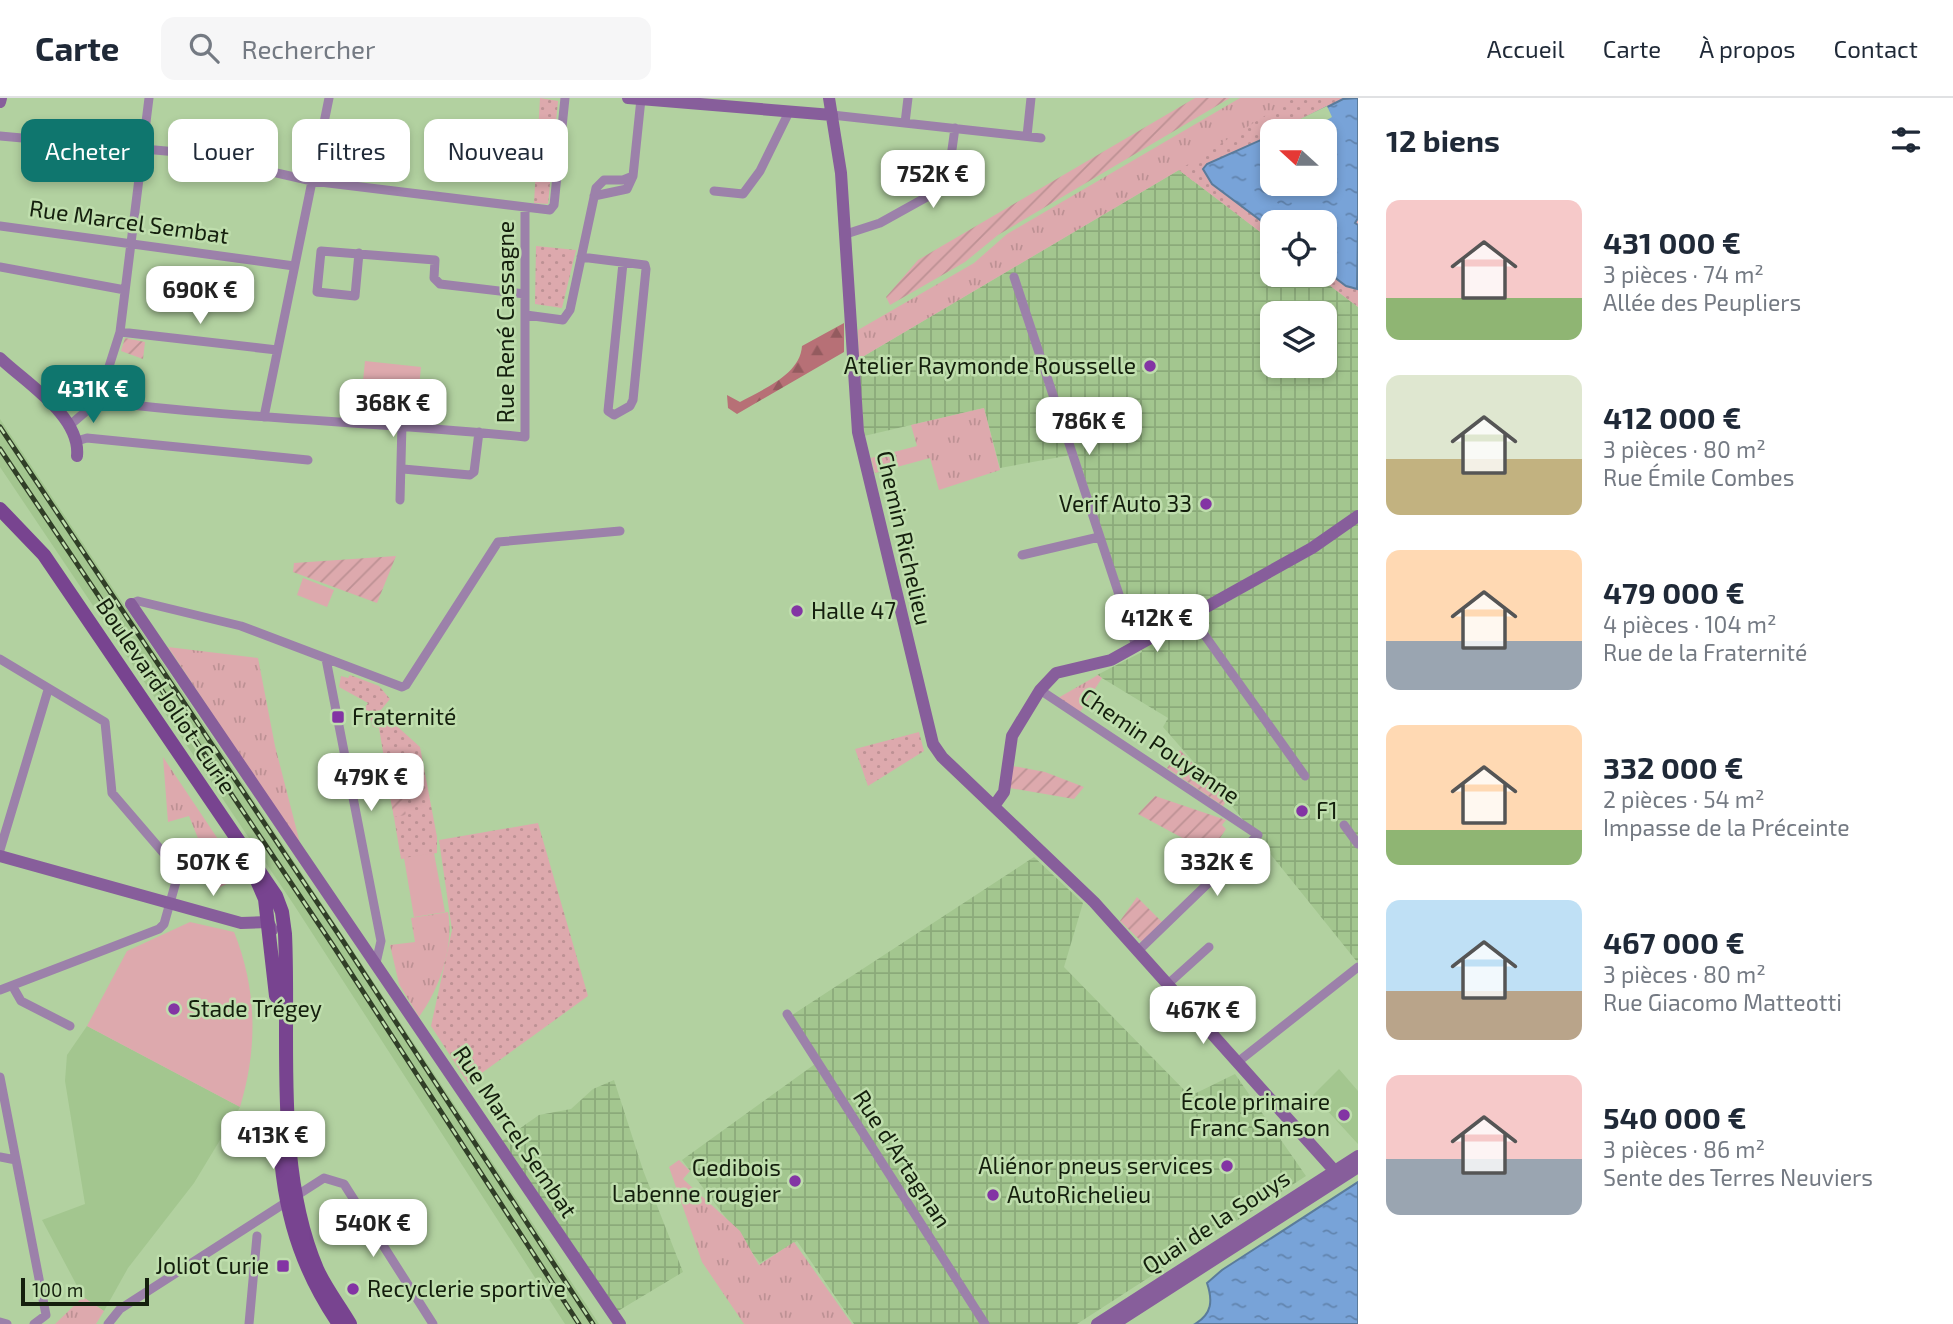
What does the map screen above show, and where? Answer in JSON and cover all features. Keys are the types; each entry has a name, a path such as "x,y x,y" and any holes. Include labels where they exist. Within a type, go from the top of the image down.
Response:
{"main road":[{"name":"Boulevard Joliot-Curie","path":"0,509 44,555 226,826 271,887 284,921 291,1198 316,1266 351,1324"},
{"name":"Boulevard Joliot-Curie","path":"0,520 40,561 262,889 276,995 279,1134 302,1259 339,1324"}],"street":[{"path":"147,119 149,98"},
{"path":"325,119 329,98"},
{"path":"321,182 552,208 565,98"},
{"name":"Chemin Richelieu","path":"829,98 846,234 858,432 930,735 938,752 1094,902 1338,1174"},
{"path":"905,123 908,98"},
{"path":"1027,136 1031,98"},
{"path":"526,315 563,320 570,310 596,188 604,180 623,180 632,176 644,99 832,115 1041,138"},
{"path":"715,191 743,194 760,171 789,112"},
{"path":"846,234 880,223 943,188 948,178 955,128"},
{"path":"0,136 21,138"},
{"path":"154,150 188,153 292,176"},
{"path":"70,425 98,401 120,332 139,182"},
{"path":"264,417 312,182"},
{"name":"Rue René Cassagne","path":"479,432 525,437 525,206"},
{"name":"Rue Marcel Sembat","path":"0,226 294,266"},
{"path":"359,253 355,296 317,292 321,251 359,253 435,260 434,278 440,284 525,294"},
{"path":"581,257 623,262 645,265 646,282 633,400 630,406 614,415 608,411 623,262"},
{"path":"0,267 125,290"},
{"path":"1014,277 1136,646"},
{"path":"120,332 277,350"},
{"path":"0,358 70,425 77,441 77,456"},
{"path":"98,401 264,417 479,432 474,472 470,475 402,469"},
{"path":"400,500 402,425"},
{"path":"77,441 87,438 308,460"},
{"path":"994,806 1004,792 1012,736 1040,690 1064,669 1111,660 1312,548 1358,516"},
{"path":"131,604 138,601 241,626 402,687 406,685 498,541 620,531"},
{"path":"1022,555 1099,537"},
{"name":"Rue Marcel Sembat","path":"131,604 620,1324"},
{"path":"1191,616 1305,776"},
{"path":"0,659 105,722 112,793 178,868 170,902 159,929 0,990"},
{"path":"326,659 381,941 376,963"},
{"path":"48,690 0,853 245,924 268,922 277,946 284,996"},
{"name":"Chemin Pouyanne","path":"1040,690 1258,835 1139,950"},
{"path":"1344,825 1358,844"},
{"path":"1169,983 1209,947"},
{"path":"1239,1061 1358,967"},
{"path":"13,987 21,1001 70,1026"},
{"name":"Rue d'Artagnan","path":"787,1014 985,1324"},
{"path":"0,1077 46,1315 34,1324"},
{"name":"Quai de la Souys","path":"1114,1324 1338,1174 1358,1156"},
{"path":"0,1157 16,1160"},
{"name":"Quai de la Souys","path":"1097,1324 1338,1174 1358,1167"},
{"path":"108,1324 120,1309 324,1178 344,1184 433,1324"},
{"path":"249,1324 257,1236"},
{"path":"0,1322 7,1324"}],"shaded area":[{"path":"1179,170 1260,232 1260,287 1332,287 1358,307 1358,963 1227,800 1163,727 1168,718 1097,675 1142,652 1077,454 1000,468 984,408 864,436 859,359"},
{"path":"0,419 599,1324 565,1324 294,905 0,467"},
{"path":"1034,857 1083,903 1064,967 1190,1096 1235,1074 1306,1176 1077,1324 854,1324 797,1241 760,1263 682,1160 815,1064 786,1019"},
{"path":"87,1026 240,1107 194,1183 128,1268 104,1311 83,1297 42,1220 85,1204 65,1081 67,1055"},
{"name":"École primaire Franc Sanson","path":"1339,1069 1358,1091 1358,1144 1313,1095"},
{"path":"614,1080 643,1170 683,1272 618,1311 502,1141 539,1115 571,1109 593,1089"}],"green space":[{"path":"540,98 558,101 556,119 539,119"},
{"path":"1195,98 1230,98 998,235 965,262 890,305 886,297 918,260"},
{"path":"1240,98 1301,98 1283,119 1260,119 1260,139 1193,181 1179,170 859,359 858,330 974,263 1007,234"},
{"path":"1293,98 1358,98 1358,307 1332,287 1337,287 1337,210 1260,210 1260,232 1179,170"},
{"path":"535,182 550,182 548,204 534,203"},
{"path":"536,246 576,250 562,308 535,304"},
{"path":"844,323 844,352 737,414 728,408 727,395 740,402 779,380 795,365 802,346"},
{"path":"125,338 145,342 143,359 121,351"},
{"path":"365,361 421,367 417,407 361,401"},
{"path":"984,408 1000,470 939,490 930,458 875,473 871,458 917,446 911,425"},
{"path":"396,556 377,603 293,572 294,563"},
{"path":"303,578 334,590 327,607 297,595"},
{"path":"168,647 258,658 275,746 301,847"},
{"path":"350,675 379,686 390,699 380,711 420,747 437,837 437,853 401,859 379,728 373,727 370,716 363,710 368,703 339,687 341,676 348,678"},
{"path":"1098,675 1102,678 1080,712 1058,698"},
{"path":"919,732 924,751 868,786 855,749"},
{"path":"1180,750 1227,800 1223,806 1167,768"},
{"path":"163,757 234,863 235,875 231,882 218,888 189,816 168,822"},
{"path":"1013,766 1045,772 1084,787 1074,799 1010,788"},
{"path":"395,786 401,790 406,815 394,817 388,787"},
{"path":"1155,796 1226,820 1222,825 1226,829 1212,850 1230,859 1227,862 1138,814"},
{"path":"538,823 588,996 468,1083 431,1026 452,930 439,840"},
{"path":"434,853 445,912 414,917 404,858"},
{"path":"1137,897 1163,923 1142,942 1120,921"},
{"path":"448,912 449,939 444,967 427,1006 419,1017 399,984 390,945 415,942 411,918"},
{"name":"Stade Trégey","path":"190,922 234,932 242,953 251,997 252,1041 240,1107 87,1026 127,951"},
{"path":"679,1160 690,1171 683,1179 740,1231 759,1265 794,1242 852,1324 744,1324 702,1262 669,1167"},
{"path":"83,1297 104,1311 96,1324 55,1324"}],"water":[{"path":"1358,98 1358,218 1355,223 1358,225 1357,289 1346,286 1337,279 1337,210 1260,210 1260,220 1212,184 1203,169 1207,164 1260,140 1260,196 1337,196 1337,119 1304,119 1343,99"},
{"path":"1358,1182 1358,1324 1195,1324 1205,1316 1210,1306 1207,1283 1222,1270"}],"pier":[{"path":"1327,106 1332,117 1329,119 1300,119"}],"railway":[{"path":"0,427 343,941 593,1324"},
{"path":"0,449 334,947 579,1324"}],"place":[{"name":"Atelier Raymonde Rousselle","path":"1150,366"},
{"name":"Verif Auto 33","path":"1206,504"},
{"name":"Halle 47","path":"797,611"},
{"name":"Fraternité","path":"338,717"},
{"name":"F1","path":"1302,811"},
{"name":"Stade Trégey","path":"174,1009"},
{"name":"École primaire Franc Sanson","path":"1344,1115"},
{"name":"Aliénor pneus services","path":"1227,1166"},
{"name":"Gedibois Labenne rougier","path":"795,1181"},
{"name":"AutoRichelieu","path":"993,1195"},
{"name":"Joliot Curie","path":"283,1266"},
{"name":"Recyclerie sportive","path":"353,1289"}]}
